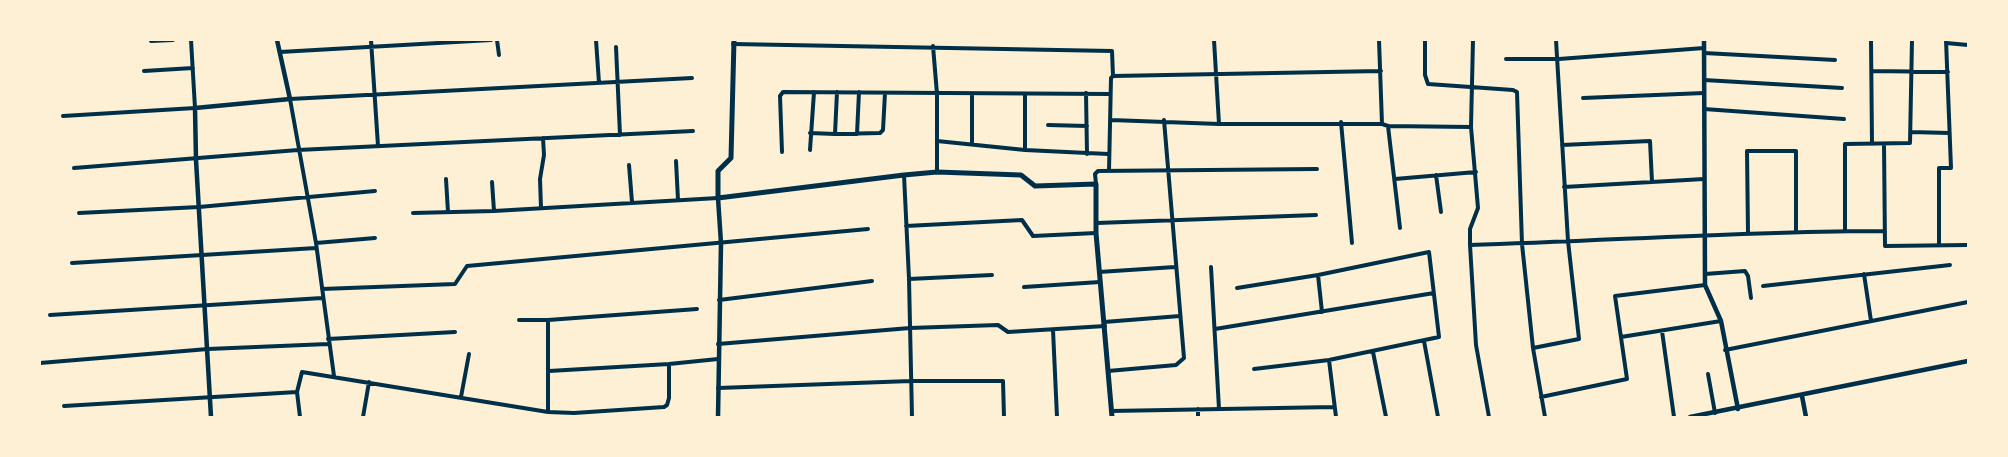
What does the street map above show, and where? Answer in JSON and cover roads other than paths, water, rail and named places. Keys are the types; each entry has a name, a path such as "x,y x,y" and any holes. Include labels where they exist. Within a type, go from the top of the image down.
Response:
{"main road":[{"path":"734,42 731,158 718,171 718,198 937,172 1021,175 1031,184 1042,187 1096,184 1096,233 1111,414"}],"street":[{"path":"151,41 173,40"},
{"path":"191,40 211,417"},
{"path":"278,40 316,245 334,376"},
{"path":"371,40 378,146"},
{"path":"280,52 491,40"},
{"path":"498,40 499,55"},
{"path":"596,40 599,83"},
{"path":"893,40 893,46"},
{"path":"1214,40 1219,124"},
{"path":"1379,40 1382,124"},
{"path":"1425,40 1425,75 1428,84 1512,90 1517,95 1522,244 1533,348 1545,417"},
{"path":"1473,40 1471,127 1478,208 1470,229 1470,245 1476,345 1488,417"},
{"path":"1533,348 1579,338 1568,240 1559,59 1556,40"},
{"path":"1704,40 1705,285 1721,321 1725,350 1738,409"},
{"path":"1871,40 1872,144"},
{"path":"1845,231 1845,144 1910,143 1912,40"},
{"path":"734,42 1112,51 1113,76 1111,78 1110,94 1109,171"},
{"path":"1939,244 1939,168 1951,168 1946,42 1968,45"},
{"path":"933,46 937,94 937,172"},
{"path":"616,47 616,82 620,135"},
{"path":"1506,60 1704,51 1835,60"},
{"path":"144,71 193,68"},
{"path":"1113,76 1216,72 1381,71"},
{"path":"1872,71 1948,72"},
{"path":"63,116 290,100 692,78"},
{"path":"1704,80 1842,88"},
{"path":"810,150 814,92"},
{"path":"836,134 837,92"},
{"path":"857,134 858,92"},
{"path":"782,152 780,93 1110,94"},
{"path":"810,133 857,134 882,132 885,93"},
{"path":"1086,93 1086,154"},
{"path":"1583,98 1704,93"},
{"path":"972,94 972,144"},
{"path":"1025,95 1025,150"},
{"path":"1704,109 1844,119"},
{"path":"1111,120 1164,120 1219,124 1341,122 1388,126 1471,127"},
{"path":"1108,371 1179,364 1184,358 1164,120"},
{"path":"1341,122 1352,243"},
{"path":"1048,125 1087,126"},
{"path":"1388,126 1400,228"},
{"path":"74,168 196,160 298,150 693,131"},
{"path":"1911,132 1949,134"},
{"path":"541,208 540,179 544,155 543,138"},
{"path":"937,141 1025,150 1108,154"},
{"path":"1562,146 1650,141 1652,182"},
{"path":"1884,144 1885,246 1968,245"},
{"path":"1748,234 1747,152 1796,151 1796,230"},
{"path":"676,161 678,200"},
{"path":"629,165 632,202"},
{"path":"1096,184 1097,172 1109,171 1317,169"},
{"path":"1395,179 1476,172"},
{"path":"904,175 909,279 912,417"},
{"path":"1436,176 1441,212"},
{"path":"446,179 448,212"},
{"path":"1564,187 1704,179"},
{"path":"492,182 494,211"},
{"path":"79,213 307,199 376,191"},
{"path":"413,213 494,211 718,198 721,243 718,417"},
{"path":"1097,223 1316,215"},
{"path":"906,226 1022,220 1033,236 1096,233"},
{"path":"322,289 455,284 467,266 868,229"},
{"path":"1470,245 1748,234 1796,230 1885,231"},
{"path":"72,263 202,255 375,238"},
{"path":"1237,288 1318,275 1429,252 1439,337 1329,360 1254,369"},
{"path":"1763,286 1950,265"},
{"path":"1099,272 1175,267"},
{"path":"1211,267 1220,409"},
{"path":"1705,274 1746,271 1751,298"},
{"path":"1864,274 1870,320"},
{"path":"909,279 992,275"},
{"path":"1318,275 1322,312"},
{"path":"719,300 872,281"},
{"path":"1024,287 1100,282"},
{"path":"1541,397 1627,379 1615,296 1705,285"},
{"path":"1215,329 1434,293"},
{"path":"50,315 322,298"},
{"path":"1725,350 1968,302"},
{"path":"520,320 548,320 697,310"},
{"path":"718,344 910,328 998,325 1008,332 1053,330 1180,316"},
{"path":"548,320 548,412"},
{"path":"1621,337 1721,321"},
{"path":"1053,330 1057,417"},
{"path":"1662,331 1674,417"},
{"path":"40,363 455,332"},
{"path":"1424,341 1438,417"},
{"path":"1373,352 1386,417"},
{"path":"461,397 469,354"},
{"path":"549,371 718,360"},
{"path":"1329,360 1336,417"},
{"path":"1690,417 1738,409 1968,361"},
{"path":"300,417 296,392 302,372 574,415 667,405 669,398 669,364"},
{"path":"1708,374 1715,413"},
{"path":"718,388 911,381 1003,381 1004,417"},
{"path":"363,417 369,382"},
{"path":"64,406 296,392"},
{"path":"1802,396 1806,417"},
{"path":"1111,414 1198,409 1334,407"},
{"path":"1198,409 1198,417"}]}
